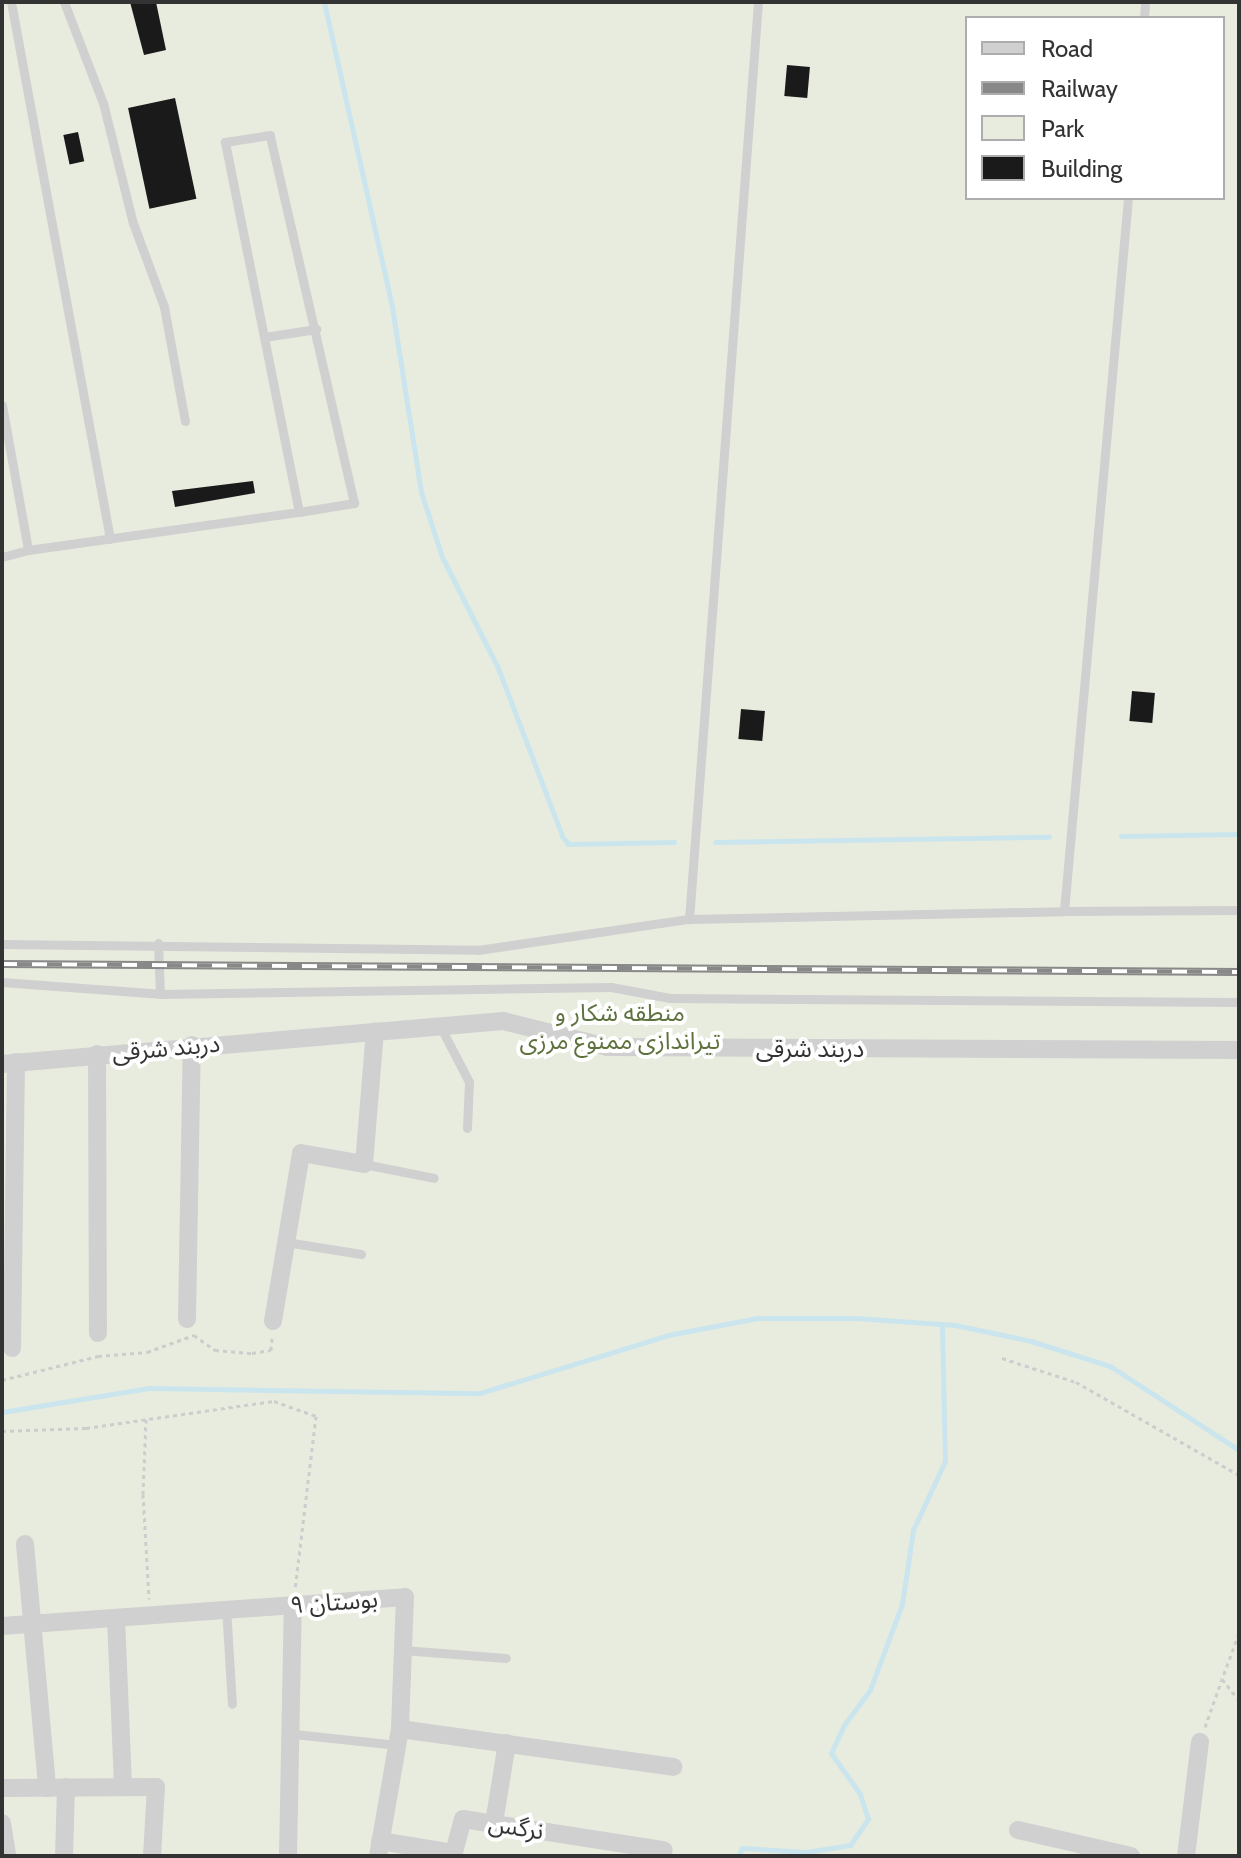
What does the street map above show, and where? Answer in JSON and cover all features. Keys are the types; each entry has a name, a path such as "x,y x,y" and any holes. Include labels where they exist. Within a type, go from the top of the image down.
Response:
{"street":[{"name":"دربند شرقی","path":"9,1063 192,1045 503,1021 607,1047 1239,1050"},
{"path":"273,1321 301,1153 364,1164 375,1031"},
{"path":"187,1319 192,1045"},
{"path":"97,1054 98,1333"},
{"path":"9,1063 12,1348"},
{"path":"25,1544 64,1856"},
{"name":"بوستان ۹","path":"2,1626 226,1607 293,1606 405,1597 398,1737 379,1849"},
{"path":"288,1856 294,1734 293,1606"},
{"path":"116,1618 123,1787"},
{"path":"398,1737 507,1743 673,1767"},
{"path":"1186,1856 1200,1742"},
{"path":"494,1823 507,1743"},
{"path":"2,1788 156,1787 152,1856"},
{"name":"نرگس","path":"453,1855 463,1819 664,1850"},
{"path":"2,1823 7,1856"},
{"path":"1018,1830 1131,1856"},
{"path":"379,1849 453,1855"}],"lane":[{"path":"11,2 110,539"},
{"path":"64,2 103,103 133,223 164,307 185,421"},
{"path":"689,919 758,2"},
{"path":"2,557 28,550 299,512 354,503 270,135 225,142 299,512"},
{"path":"1064,911 1128,200"},
{"path":"264,337 316,329"},
{"path":"2,405 28,550"},
{"path":"2,944 158,943 478,950 689,919 1239,910"},
{"path":"158,943 160,994"},
{"path":"2,982 160,994 611,987 670,998 1239,1002"},
{"path":"440,1026 469,1082 467,1128"},
{"path":"364,1164 434,1178"},
{"path":"286,1242 361,1254"},
{"path":"226,1607 232,1704"},
{"path":"403,1650 506,1658"},
{"path":"294,1734 398,1737"}],"path":[{"path":"2,1380 98,1356 147,1352 194,1335 215,1350 271,1350 273,1321"},
{"path":"1002,1358 1076,1382 1239,1475"},
{"path":"2,1431 86,1428 274,1401 316,1416 293,1606"},
{"path":"146,1419 143,1494 150,1615"},
{"path":"1200,1742 1239,1633"},
{"path":"1222,1679 1239,1700"}],"green space":[{"name":"منطقه شکار و تیراندازی ممنوع مرزی","path":"2,2 1239,2 1239,1856 2,1856"}],"building":[{"path":"130,2 156,2 166,50 144,55"},
{"path":"787,65 810,67 807,98 784,96"},
{"path":"175,98 196,199 149,209 128,108"},
{"path":"78,132 84,161 70,164 63,135"},
{"path":"253,481 255,493 175,507 172,491"},
{"path":"1132,691 1155,693 1152,723 1129,721"},
{"path":"741,709 765,711 762,741 738,739"}],"waterway":[{"path":"324,2 392,307 421,492 442,557 498,668 562,836 568,844 674,842"},
{"path":"1121,836 1239,834"},
{"path":"715,842 1049,837"},
{"path":"2,1412 149,1388 480,1393 668,1335 757,1318 856,1318 955,1325 1031,1341 1110,1366 1239,1450"},
{"path":"738,1856 742,1848 806,1852 850,1845 868,1819 860,1794 831,1753 844,1725 870,1690 902,1604 913,1530 945,1461 942,1324"}],"railway":[{"path":"2,964 1239,972"}]}
